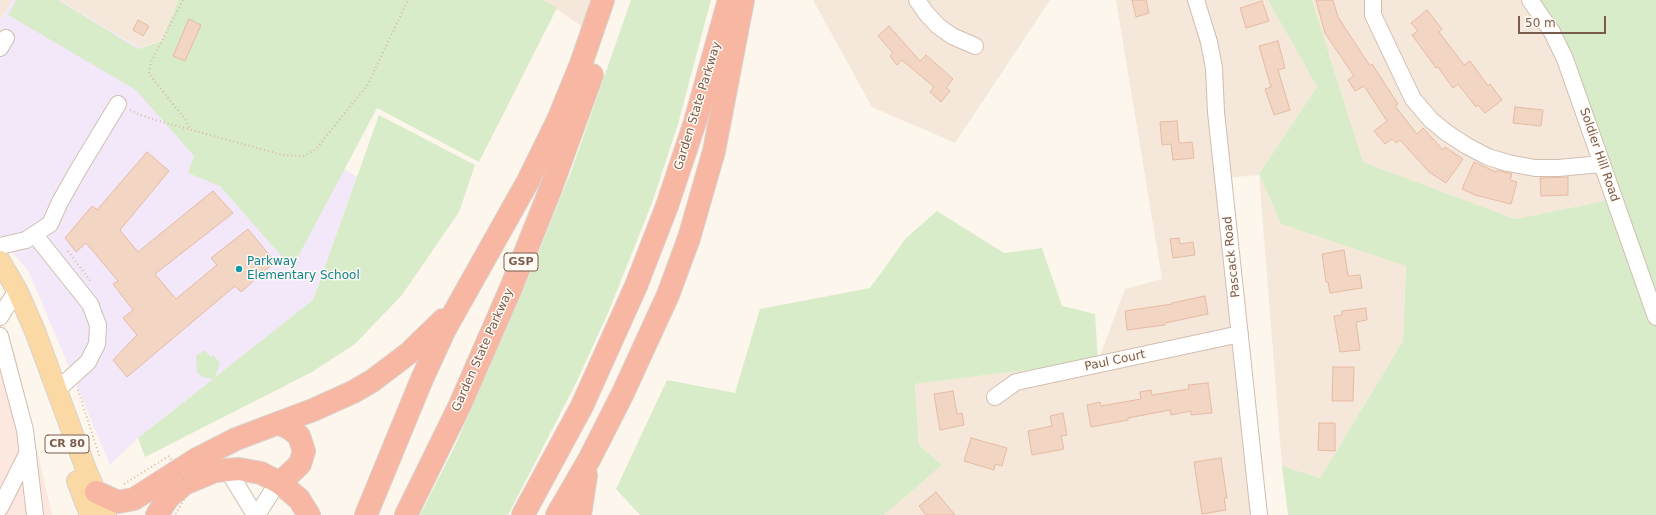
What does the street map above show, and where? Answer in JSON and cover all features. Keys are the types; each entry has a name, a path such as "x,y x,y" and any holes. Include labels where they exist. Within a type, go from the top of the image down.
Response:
{"highway":[{"path":"366,515 422,379 460,299 511,211 558,120 581,64 603,0"},
{"name":"Garden State Parkway","path":"406,515 459,407 511,288 571,135 616,0"},
{"name":"Garden State Parkway","path":"523,515 585,399 619,327 641,273 695,122 729,0"},
{"path":"557,515 590,458 623,393 653,329 689,238 714,151 743,0"},
{"path":"88,501 118,502 134,499 174,473 214,450 332,402 372,380 409,353 424,339 460,299"},
{"path":"278,423 289,428 299,436 304,451 300,464 280,483"},
{"path":"580,515 583,486 590,458"},
{"path":"157,515 168,498 184,484 205,474 227,469 250,470 261,473 280,483 299,499 310,515"}],"main road":[{"name":"CR 80","path":"0,261 17,290 38,338 57,390 88,501 90,515"},
{"name":"CR 80","path":"88,501 106,515"}],"street":[{"path":"917,0 938,26 952,36 975,46"},
{"name":"Pascack Road","path":"1196,0 1209,42 1214,68 1216,112 1259,515"},
{"path":"1373,0 1373,15 1413,99 1431,120 1447,133 1467,146 1508,163 1535,168 1558,168 1602,164"},
{"name":"Soldier Hill Road","path":"1530,0 1552,32 1565,59 1656,316"},
{"path":"0,246 18,243 35,235 50,224 60,202 78,170 118,104"},
{"path":"35,235 84,295 97,318 99,334 94,353 85,366 57,390"},
{"path":"0,317 17,290"},
{"name":"Paul Court","path":"995,397 1016,382 1240,334"},
{"path":"0,336 25,430 35,515"},
{"path":"0,508 28,452"},
{"path":"227,469 256,515 280,483"}],"path":[{"path":"183,0 151,62 149,74 185,119 190,129"},
{"path":"118,104 143,116 283,155 304,156 316,149 368,84 408,0"},
{"path":"74,377 101,460"},
{"path":"119,485 124,484 169,456 190,490 175,515"}],"shaded area":[{"path":"0,0 13,0 0,20"},
{"path":"13,0 59,0 357,177 313,300 138,438 110,465 28,270 0,238 0,20"},
{"path":"59,0 178,0 162,41 139,48"},
{"path":"543,0 603,0 592,33"},
{"path":"813,0 1050,0 955,143 872,107"},
{"path":"1116,0 1268,0 1317,87 1259,174 1281,224 1406,266 1403,341 1320,478 1282,466 1259,175 1224,178 1259,515 884,515 942,465 919,445 915,384 1098,361 1125,289 1162,279"},
{"path":"1312,0 1530,0 1535,7 1614,199 1515,219 1363,162"},
{"path":"0,311 16,357 52,515 0,515"}],"green space":[{"path":"16,0 58,0 138,49 162,41 178,0 543,0 557,8 479,162 377,108 292,268 220,186 188,173 194,156 136,90 8,15"},
{"path":"631,0 711,0 678,124 652,203 608,313 575,385 508,515 420,515 455,446 527,281 572,169"},
{"path":"1268,0 1312,0 1363,162 1515,219 1614,199 1565,59 1530,0 1656,0 1656,515 1288,515 1282,466 1320,478 1403,341 1406,266 1281,224 1259,174 1317,87"},
{"path":"379,115 475,165 459,212 402,295 355,344 312,372 145,457 138,438 213,379 202,377 197,372 196,356 204,350 211,357 213,355 220,363 215,377 313,300"},
{"path":"937,211 1004,253 1042,248 1062,306 1095,314 1098,361 915,384 919,445 942,465 884,515 640,515 616,489 667,380 735,393 760,309 870,288 906,238"}],"building":[{"path":"1132,0 1146,0 1149,13 1136,17"},
{"path":"1316,0 1333,0 1338,17 1370,66 1372,64 1398,104 1395,106 1417,134 1423,128 1443,150 1445,147 1463,159 1446,183 1429,172 1400,140 1396,143 1392,139 1385,144 1374,131 1387,121 1364,86 1355,91 1348,80 1354,76 1325,33"},
{"path":"1262,1 1269,21 1246,28 1240,8"},
{"path":"1427,10 1442,29 1439,32 1464,65 1470,61 1488,86 1490,84 1502,100 1485,113 1478,105 1476,107 1458,84 1453,88 1438,67 1436,68 1412,35 1418,31 1411,23"},
{"path":"189,19 201,25 185,61 173,56"},
{"path":"138,20 149,26 143,36 133,30"},
{"path":"889,26 920,61 926,55 953,79 946,88 950,91 941,102 930,92 934,87 902,60 897,65 890,56 893,53 878,36"},
{"path":"1278,41 1285,68 1278,70 1290,110 1274,115 1265,89 1271,87 1259,46"},
{"path":"1515,107 1543,110 1541,126 1513,123"},
{"path":"1177,121 1179,143 1192,142 1194,158 1173,160 1171,144 1162,145 1160,122"},
{"name":"Parkway Elementary School","path":"147,152 169,171 120,230 138,252 213,191 233,213 155,274 176,299 217,265 211,258 248,229 275,262 241,292 235,286 127,377 113,360 137,335 123,318 133,310 113,284 118,281 86,243 76,252 65,238 92,206 97,210"},
{"path":"1474,162 1496,172 1497,170 1512,174 1510,180 1517,182 1511,204 1475,195 1462,189"},
{"path":"1568,177 1568,195 1541,196 1540,178"},
{"path":"1179,238 1180,244 1193,242 1195,255 1173,258 1170,239"},
{"path":"1344,250 1348,276 1360,275 1362,288 1330,293 1328,282 1326,282 1322,254"},
{"path":"1205,296 1208,314 1165,323 1165,325 1127,330 1125,311 1172,304"},
{"path":"1366,308 1367,320 1356,322 1360,350 1340,352 1334,316 1342,315 1342,311"},
{"path":"1333,367 1354,367 1353,401 1332,401"},
{"path":"1208,383 1212,413 1191,415 1191,411 1171,415 1170,410 1091,427 1087,405 1100,402 1101,406 1141,399 1140,392 1151,390 1152,395 1189,389 1188,385"},
{"path":"953,391 957,414 962,413 964,425 940,430 934,394"},
{"path":"1063,413 1067,435 1061,436 1064,449 1032,455 1028,431 1052,426 1050,416"},
{"path":"1319,423 1335,423 1335,451 1318,450"},
{"path":"971,438 1007,448 1002,466 995,464 994,470 964,461"},
{"path":"1221,458 1227,498 1224,498 1226,510 1202,514 1194,462"},
{"path":"936,492 955,515 926,515 919,506"}],"place":[{"name":"Parkway Elementary School","path":"239,269"}]}
